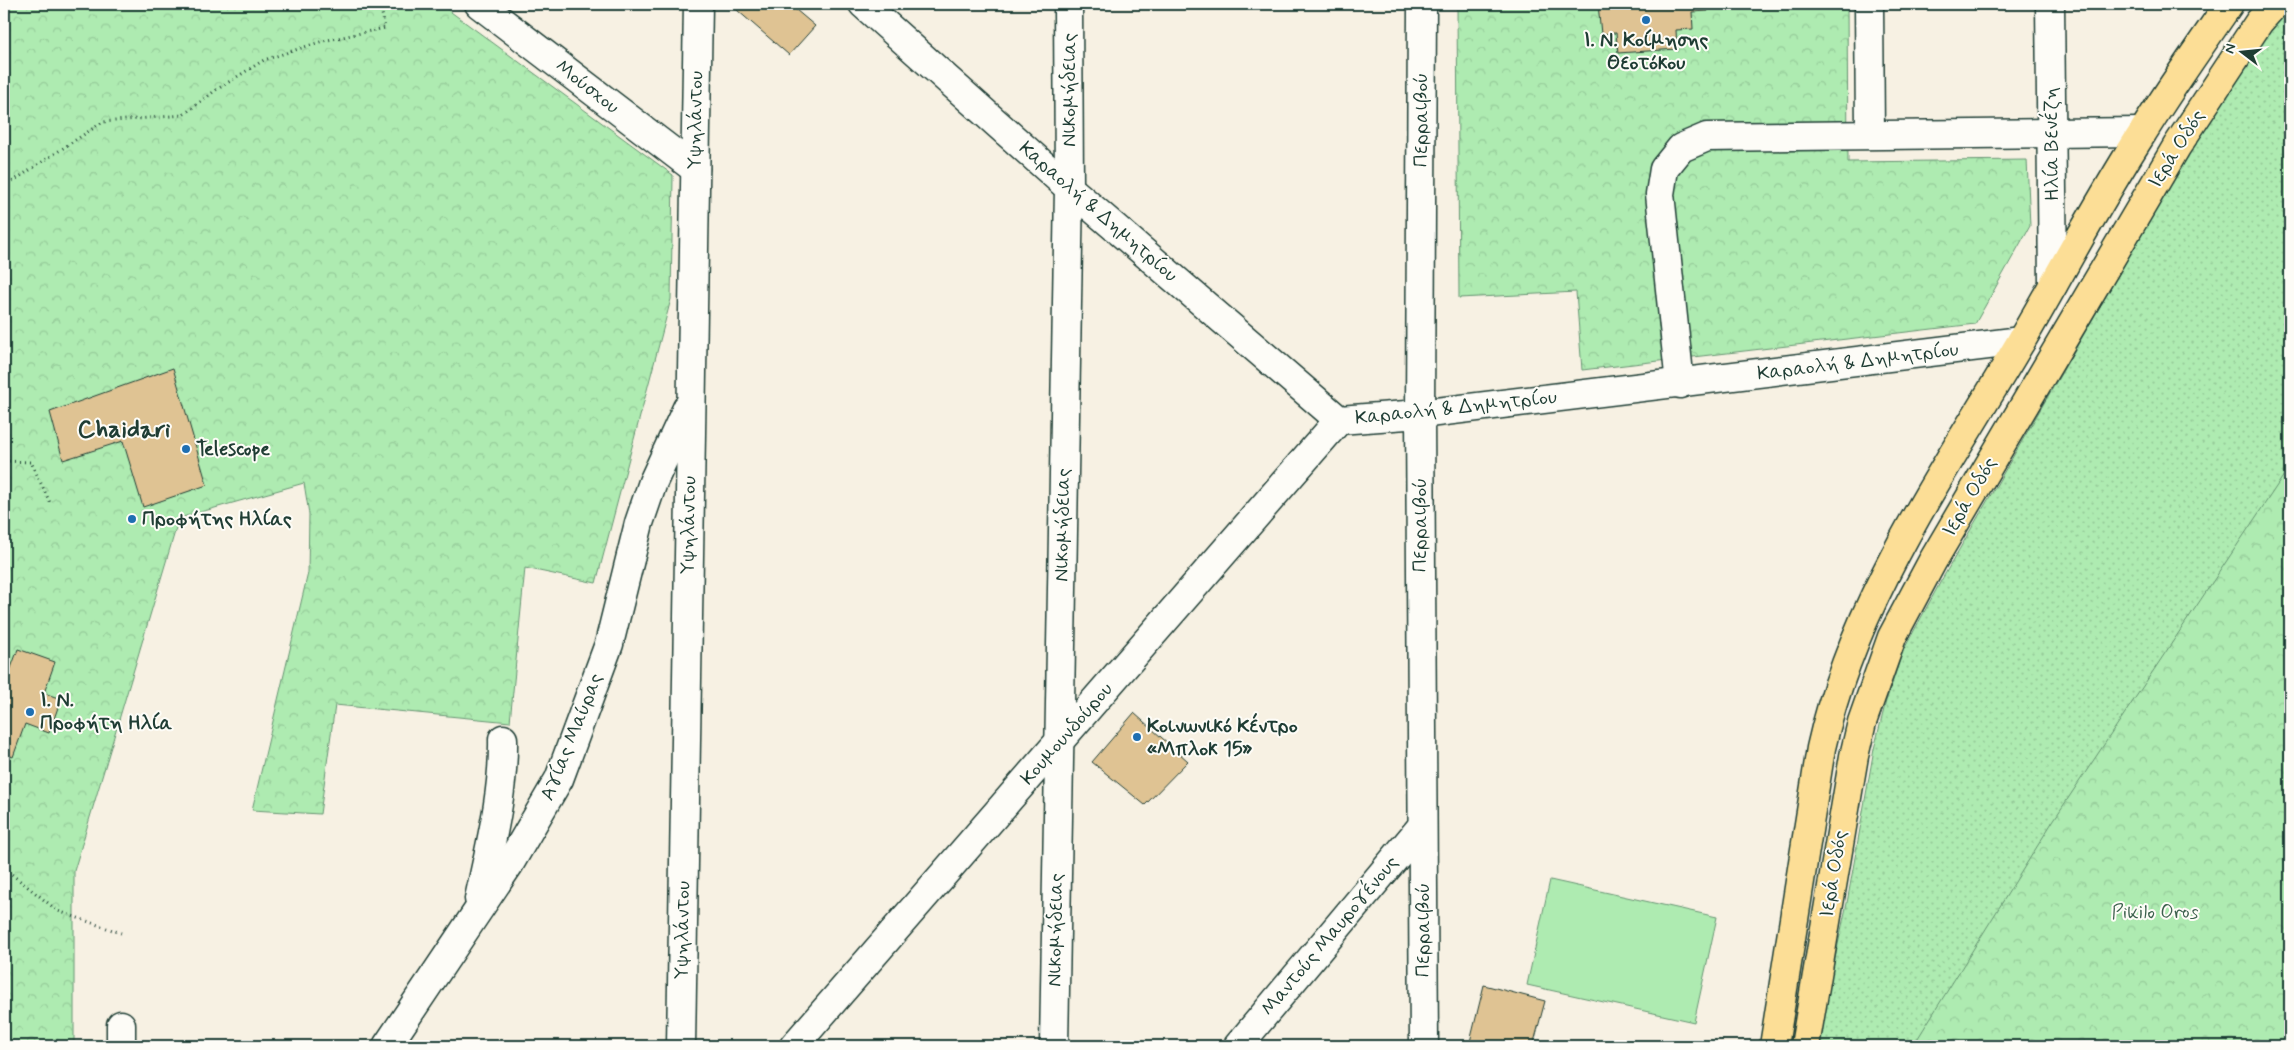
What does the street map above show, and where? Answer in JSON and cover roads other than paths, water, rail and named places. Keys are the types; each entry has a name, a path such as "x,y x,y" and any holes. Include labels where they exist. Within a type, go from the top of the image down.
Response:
{"main road":[{"name":"Ιερά Οδός","path":"1774,1046 1821,748 1829,713 1843,668 1902,542 1932,488 2021,341 2142,132 2229,4"},
{"name":"Ιερά Οδός","path":"1805,1046 1854,756 1862,722 1892,637 1965,505 2177,146 2259,22 2274,4"}],"street":[{"name":"Μούσχου","path":"479,4 695,169"},
{"name":"Υψηλάντου","path":"681,1046 698,4"},
{"name":"Καραολή & Δημητρίου","path":"863,4 1069,188 1339,420 1420,414 1680,384 2021,341"},
{"name":"Νικομήδειας","path":"1054,1046 1069,188 1068,4"},
{"name":"Περραιβού","path":"1422,4 1420,414 1424,1046"},
{"path":"1869,4 1870,134"},
{"name":"Ηλία Βενέζη","path":"2050,4 2053,285"},
{"path":"1680,384 1660,194 1664,169 1681,148 1707,137 2142,132"},
{"name":"Αγίας Μαύρας","path":"387,1046 534,825 563,771 609,644 639,523 653,482 691,398"},
{"name":"Κουμουνδούρου","path":"794,1046 1339,420"},
{"path":"476,913 500,801 504,764 503,739"},
{"name":"Μαντούς Μαυρογένους","path":"1238,1046 1422,826"}],"place":[{"name":"Ι. Ν. Κοίμησης Θεοτόκου","path":"1646,20"},
{"name":"Telescope","path":"186,449"},
{"name":"Προφήτης Ηλίας","path":"132,519"},
{"name":"Ι. Ν. Προφήτη Ηλία","path":"30,712"},
{"name":"Κοινωνικό Κέντρο «Μπλοκ 15»","path":"1137,737"}],"district":[{"name":"Chaidari","path":"124,430"}],"park label":[{"name":"Pikilo Oros","path":"2155,912"}]}
